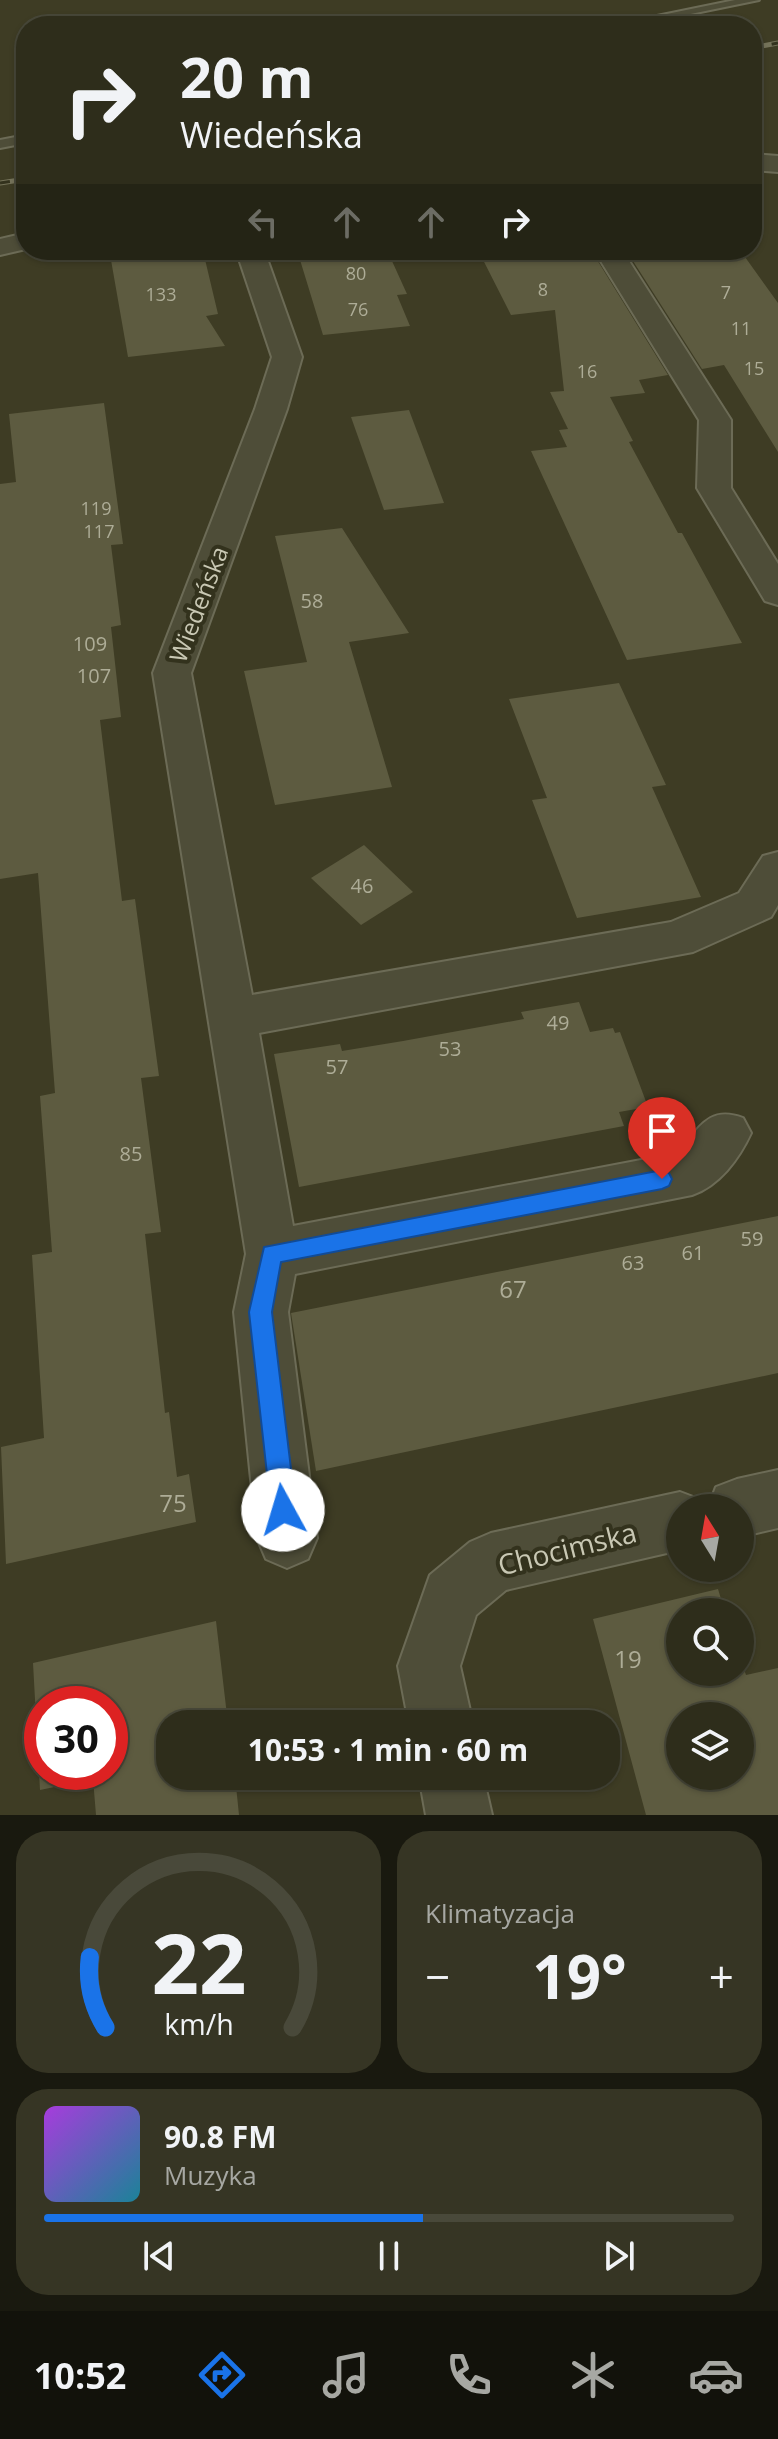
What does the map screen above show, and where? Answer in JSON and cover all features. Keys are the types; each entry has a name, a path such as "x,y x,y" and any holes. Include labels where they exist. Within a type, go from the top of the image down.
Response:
{"street":[{"name":"Wiedeńska","path":"253,260 287,357 271,409 172,673 272,1254 261,1312 287,1538"},
{"path":"614,260 715,420 714,488 778,593"},
{"path":"233,1018 677,939 755,905 778,868"},
{"path":"272,1254 692,1173 726,1133"},
{"path":"754,1504 778,1499"},
{"name":"Chocimska","path":"438,1710 429,1666 451,1596 491,1563 666,1524"},
{"path":"454,1790 459,1815"}],"lane":[{"path":"667,16 753,0"}],"building":[{"path":"111,260 205,260 218,314 206,316 225,346 128,357"},
{"path":"300,260 392,260 407,294 397,295 410,326 323,335"},
{"path":"483,260 597,260 668,375 639,380 645,393 610,397 633,441 629,442 742,643 627,660 531,451 567,447 559,430 568,429 550,392 564,391 555,310 511,315"},
{"path":"632,260 747,260 778,303 778,452 724,365 702,369"},
{"path":"104,403 123,544 111,545 121,625 111,627 121,717 100,720 122,901 135,899 159,1076 141,1078 161,1232 145,1234 165,1413 169,1412 177,1477 189,1474 196,1522 6,1564 1,1447 44,1438 32,1255 52,1252 40,1096 55,1093 38,873 0,879 0,484 16,482 9,414"},
{"path":"409,410 444,503 384,510 351,417"},
{"path":"342,528 409,633 349,642 392,787 275,805 244,671 307,662 275,536"},
{"path":"619,683 666,785 652,787 701,897 577,918 532,800 547,798 509,699"},
{"path":"364,845 413,892 361,925 311,878"},
{"path":"579,1002 590,1032 613,1028 615,1033 620,1032 648,1107 619,1112 624,1126 299,1187 274,1054 340,1044 342,1051 403,1041 524,1019 521,1012"},
{"path":"778,1216 778,1373 316,1471 291,1313"},
{"path":"718,1589 721,1598 680,1598"},
{"path":"666,1601 666,1686 754,1686 754,1673 778,1668 778,1815 646,1815 593,1619"},
{"path":"216,1621 226,1710 156,1710 156,1790 236,1790 239,1815 96,1815 94,1790 128,1790 128,1686 34,1686 33,1663"}],"railway":[{"path":"762,46 778,43"},
{"path":"0,183 16,181"}],"route":[{"path":"283,1510 261,1312 272,1254 662,1179"}]}
